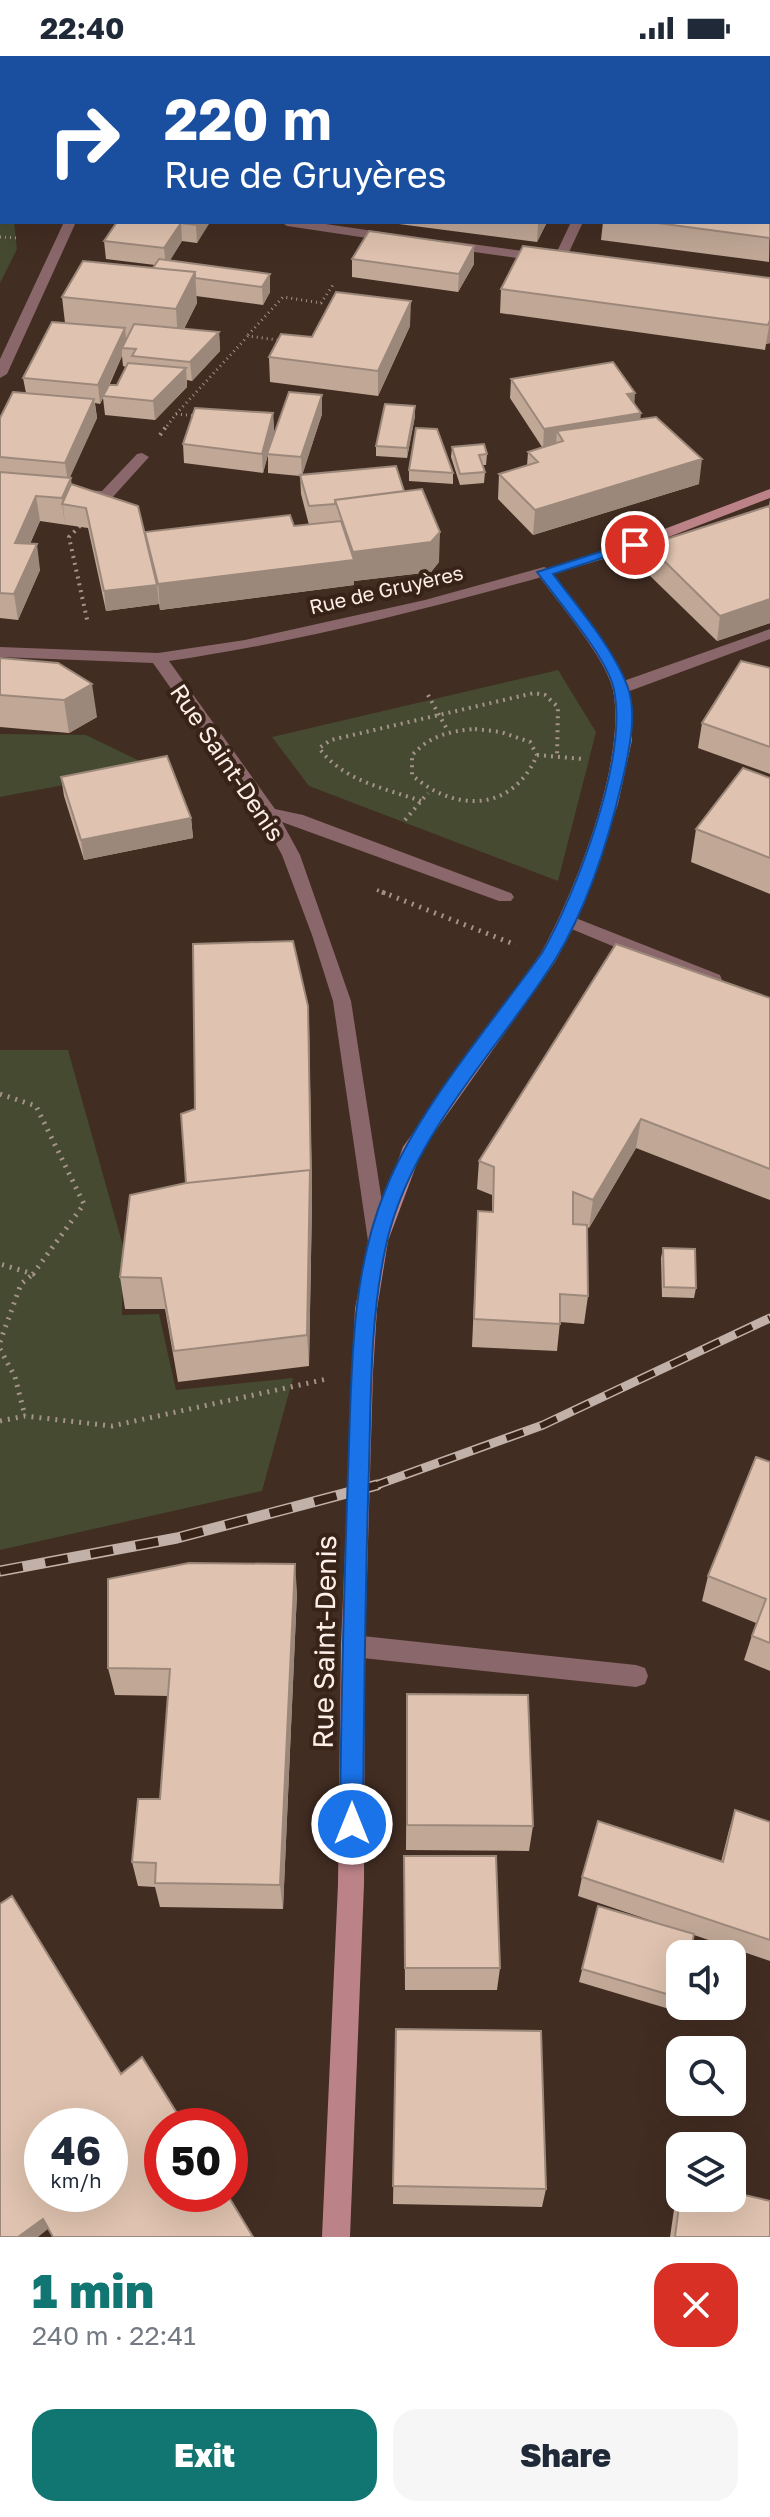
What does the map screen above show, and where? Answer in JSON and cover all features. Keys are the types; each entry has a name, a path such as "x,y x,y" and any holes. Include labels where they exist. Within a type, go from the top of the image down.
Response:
{"main road":[{"name":"Rue de Gruyères","path":"544,572 635,545 770,493"},
{"name":"Rue Saint-Denis","path":"336,2237 351,1884 353,1646 362,1372 366,1309 378,1241 393,1192 413,1147 548,957 568,921 612,792 624,740 621,688 595,641 544,572"}],"street":[{"path":"0,374 7,345 69,224"},
{"path":"301,224 412,240"},
{"path":"559,260 576,224"},
{"path":"441,244 574,262"},
{"path":"60,492 106,496 142,457"},
{"name":"Rue de Gruyères","path":"0,652 93,658 158,658 245,645 428,604 544,572"},
{"path":"621,688 770,634"},
{"name":"Rue Saint-Denis","path":"158,658 269,814 291,855 342,1001 378,1241"},
{"path":"269,814 297,819 505,897"},
{"path":"568,921 727,985"},
{"path":"353,1646 636,1676"}],"path":[{"path":"0,237 18,238"},
{"path":"142,457 176,414 283,297 321,303 333,285"},
{"path":"248,336 297,342"},
{"path":"176,414 205,416"},
{"path":"80,526 69,537 88,626"},
{"path":"421,801 347,773 327,762 319,748 331,740 534,693 548,694 555,700 560,717 557,757"},
{"path":"428,695 448,731"},
{"path":"448,731 501,732 530,742 537,755 525,781 497,798 460,801 428,793 412,775 412,755 428,737 448,731"},
{"path":"537,755 591,760"},
{"path":"405,820 428,793"},
{"path":"372,888 521,947"},
{"path":"0,1094 36,1106 84,1204 33,1274 21,1284 0,1342"},
{"path":"0,1264 33,1274"},
{"path":"0,1349 15,1377 25,1416"},
{"path":"0,1421 25,1416 112,1426 328,1378"}],"green space":[{"path":"0,224 14,224 17,249 0,283"},
{"path":"558,670 596,732 558,881 309,786 272,737"},
{"path":"0,734 86,735 154,768 0,797"},
{"path":"0,1050 68,1050 123,1246 122,1315 159,1314 176,1390 293,1378 262,1491 0,1550"}],"building":[{"path":"116,224 180,224 164,248 104,241"},
{"path":"665,224 770,224 770,238"},
{"path":"369,231 474,246 459,274 352,259"},
{"path":"523,246 770,278 770,320 768,325 501,289"},
{"path":"159,259 270,274 262,287 195,278 195,272 153,268"},
{"path":"83,261 195,272 176,309 62,297"},
{"path":"336,292 411,301 378,371 269,357 281,334 312,337"},
{"path":"52,322 125,328 98,385 23,378"},
{"path":"134,324 219,332 190,362 132,356 136,349 122,348"},
{"path":"613,362 635,393 627,394 641,413 544,429 511,379"},
{"path":"128,363 186,368 153,401 103,396 109,385 117,385"},
{"path":"13,392 94,399 65,463 0,457 0,418"},
{"path":"289,392 322,395 301,457 267,454"},
{"path":"385,404 415,406 407,448 376,446"},
{"path":"195,408 273,413 262,454 183,444"},
{"path":"656,417 702,459 535,510 499,474 538,462 528,452 563,441 557,431"},
{"path":"416,428 437,429 453,473 409,470"},
{"path":"484,444 487,454 479,455 485,472 460,474 452,447"},
{"path":"396,466 404,491 335,500 335,504 309,506 300,475"},
{"path":"0,472 71,478 62,498 36,496 15,543 37,544 14,594 0,593"},
{"path":"71,484 138,506 157,585 104,591 86,508 62,504"},
{"path":"422,489 440,532 431,542 353,552 335,500"},
{"path":"769,506 770,599 720,616 648,545"},
{"path":"290,515 294,526 341,521 354,560 158,584 145,532"},
{"path":"0,658 58,663 92,684 64,700 0,695"},
{"path":"741,661 770,668 770,747 702,723"},
{"path":"167,756 191,818 81,840 61,777"},
{"path":"743,768 770,778 770,858 696,829"},
{"path":"293,941 308,1006 311,1182 310,1170 186,1183 181,1114 195,1109 193,944"},
{"path":"616,944 770,998 770,1169 641,1119 593,1200 573,1192 573,1224 587,1225 588,1296 560,1294 560,1324 474,1319 478,1211 493,1212 494,1167 479,1161"},
{"path":"310,1170 307,1335 174,1351 161,1278 120,1277 130,1195 186,1183"},
{"path":"663,1248 695,1249 696,1288 664,1287"},
{"path":"756,1457 770,1462 770,1643 752,1636 766,1599 708,1576"},
{"path":"189,1563 295,1564 280,1885 155,1883 156,1863 132,1862 138,1799 160,1799 170,1669 108,1668 108,1579"},
{"path":"407,1694 528,1695 533,1826 407,1825"},
{"path":"735,1810 770,1822 770,1940 582,1877 598,1821 723,1862"},
{"path":"404,1856 496,1856 500,1968 405,1968"},
{"path":"12,1896 121,2074 142,2057 174,2108 144,2108 144,2212 238,2212 253,2237 53,2237 43,2219 18,2237 0,2237 0,1904"},
{"path":"598,1906 694,1934 693,1940 666,1940 666,1994 582,1969"},
{"path":"396,2029 541,2031 546,2189 393,2186"},
{"path":"746,2195 770,2201 770,2237 675,2237 678,2212 746,2212"}],"railway":[{"path":"375,1485 543,1425 770,1318"},
{"path":"0,1571 177,1538 375,1485"},
{"path":"371,1487 375,1485"}],"route":[{"path":"352,1824 353,1646 362,1372 366,1309 378,1241 393,1192 413,1147 548,957 568,921 609,804 624,740 621,688 595,641 544,572 635,545"}]}
